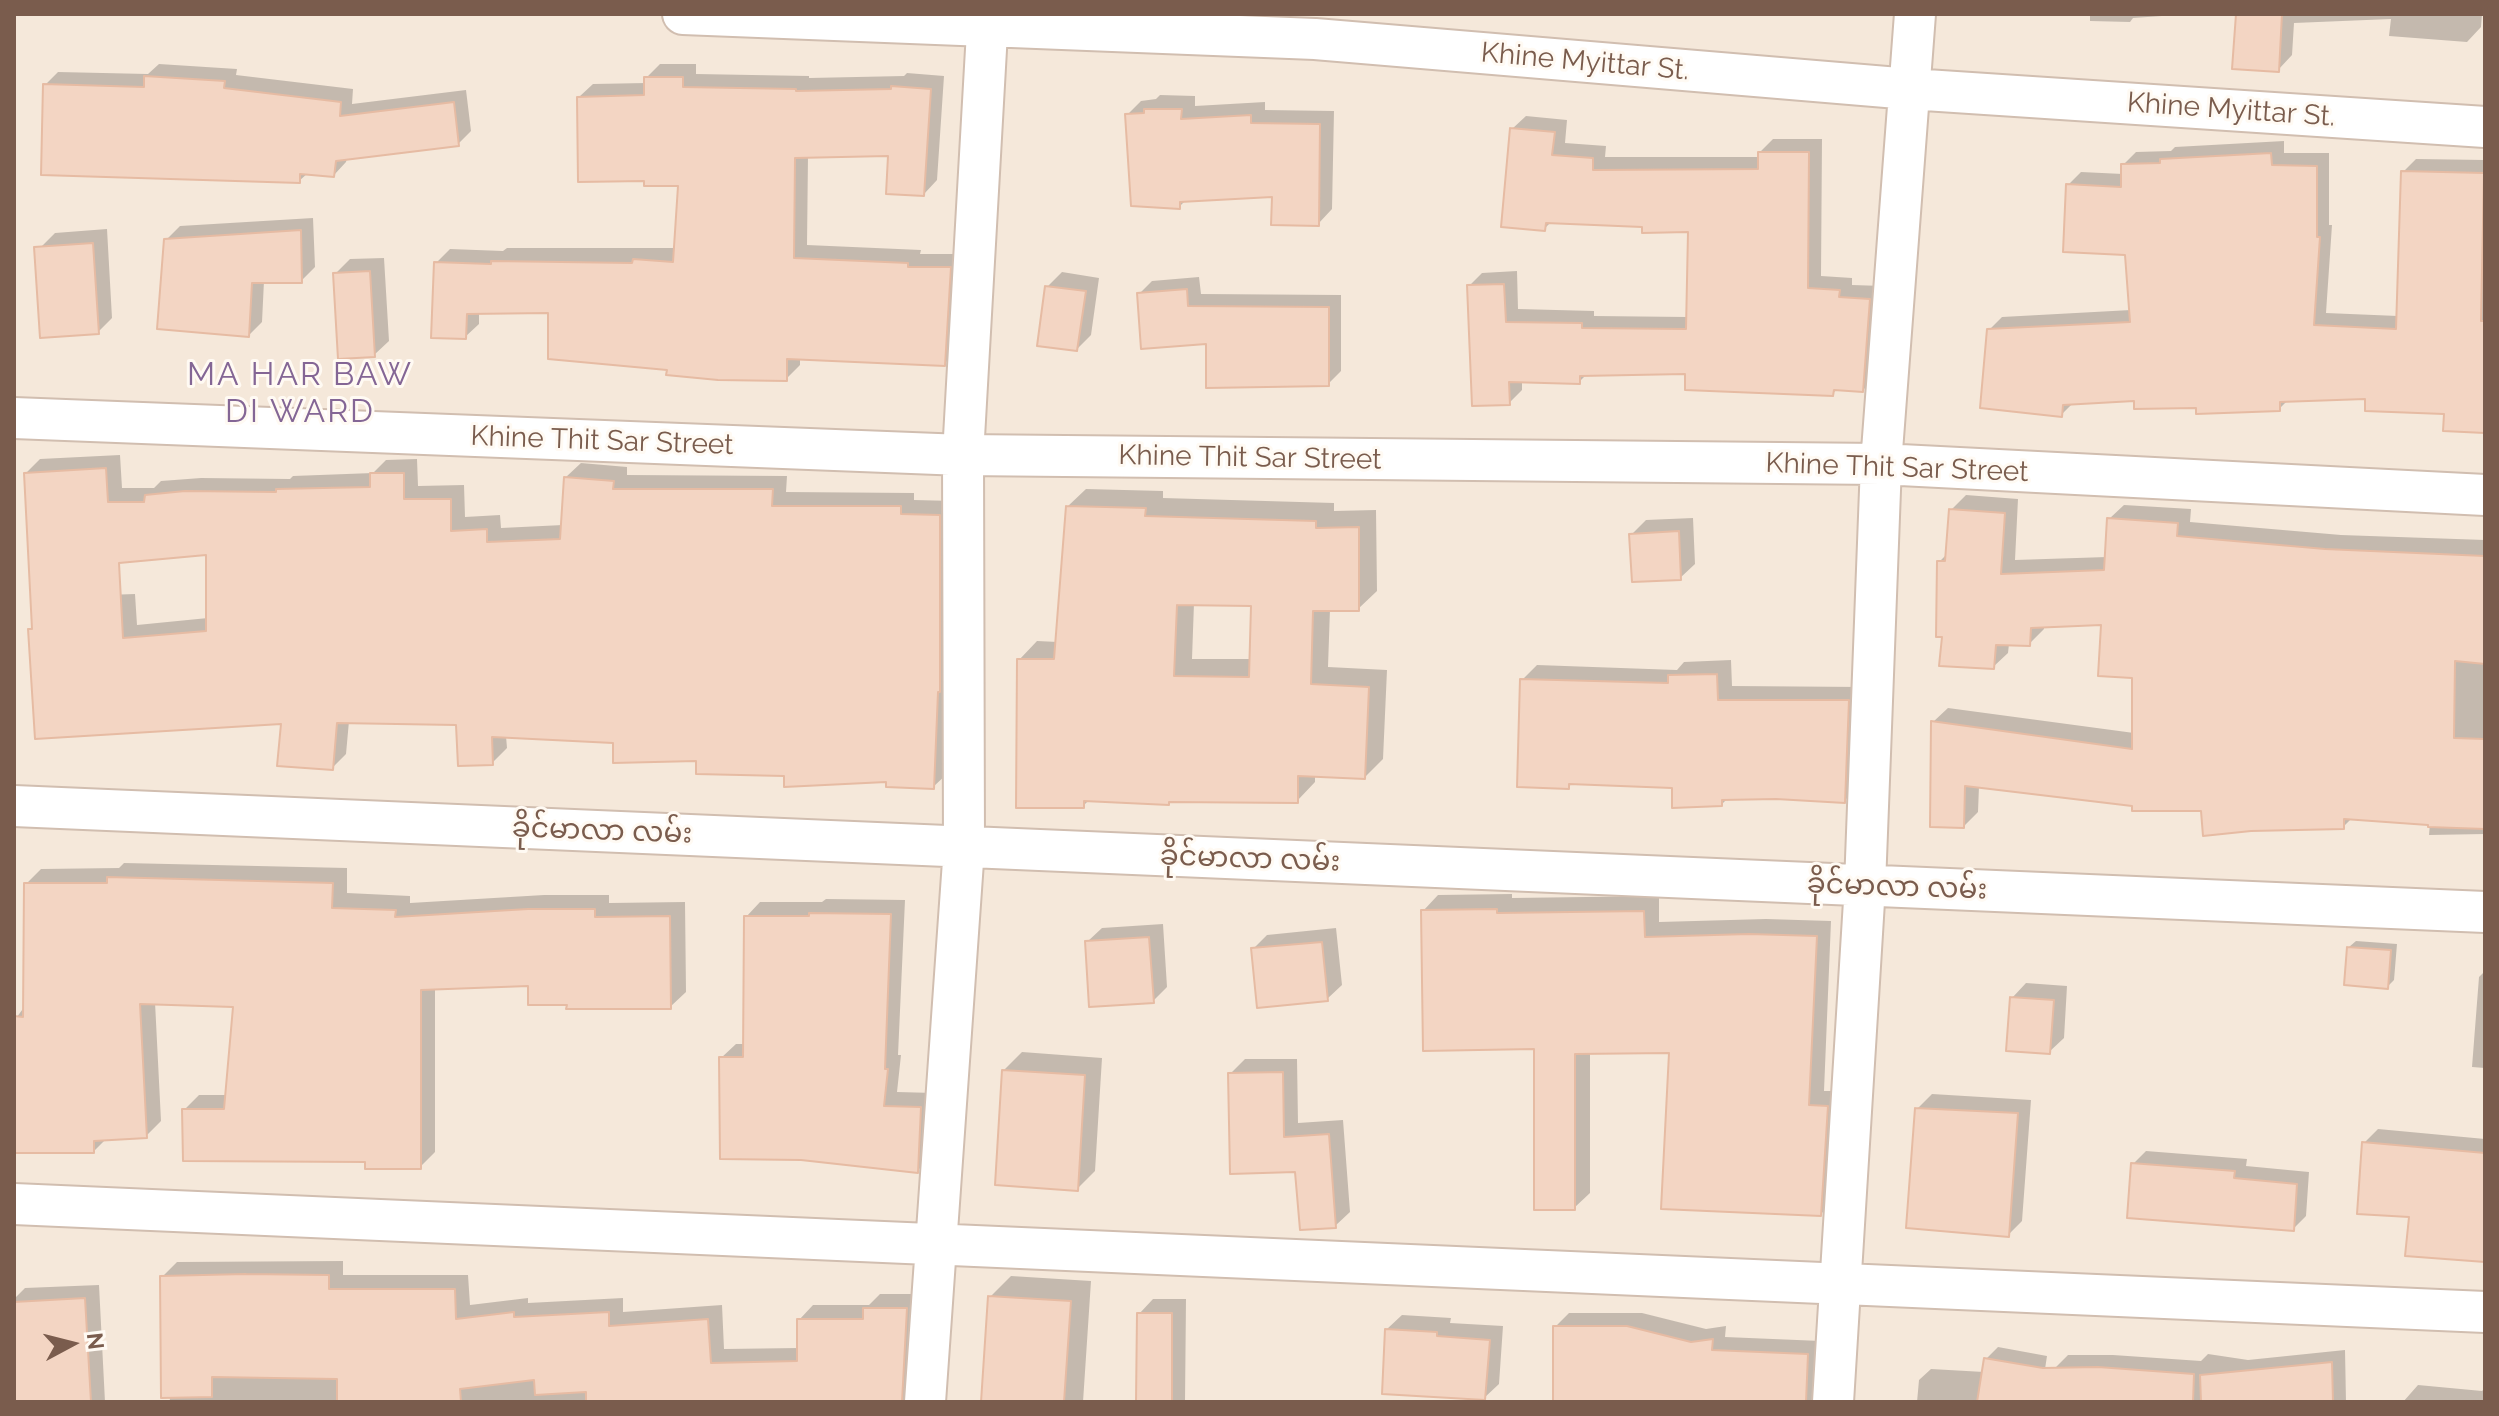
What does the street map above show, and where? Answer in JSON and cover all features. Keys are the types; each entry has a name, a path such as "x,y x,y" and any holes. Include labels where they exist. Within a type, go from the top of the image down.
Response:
{"street":[{"name":"Khine Myittar St.","path":"683,14 988,20 1315,39 1910,89 2485,127"},
{"path":"1833,1402 1865,885 1881,464 1915,14"},
{"path":"925,1402 964,847 963,455 988,20"},
{"name":"Khine Thit Sar Street","path":"14,418 963,455 1881,464 2485,495"},
{"name":"ခိုင်မာလာ လမ်း","path":"14,806 2485,912"},
{"path":"14,1204 2485,1312"}],"shaded area":[{"path":"14,14 2485,14 2485,1402 14,1402"}],"building":[{"path":"2236,14 2282,14 2279,72 2232,69"},
{"path":"144,76 225,81 224,88 341,102 340,116 454,102 459,146 336,161 334,177 300,174 300,183 41,175 43,84 144,87"},
{"path":"644,77 683,77 683,87 796,91 891,89 891,86 931,89 924,196 886,194 888,156 795,158 794,258 908,263 908,267 951,267 945,366 787,359 787,381 718,380 666,375 667,370 548,359 548,313 467,314 466,339 431,338 434,262 632,263 633,259 673,262 678,186 644,186 644,181 578,182 577,97 644,95"},
{"path":"1144,109 1182,109 1181,119 1251,115 1251,123 1320,124 1319,226 1271,225 1272,197 1180,202 1180,209 1131,206 1125,114 1144,113"},
{"path":"1510,128 1555,132 1552,155 1593,158 1593,170 1758,169 1758,152 1809,152 1808,288 1840,290 1839,297 1870,299 1863,392 1834,390 1833,396 1685,390 1685,374 1580,376 1580,384 1509,382 1510,405 1472,406 1467,285 1504,284 1506,322 1582,323 1582,328 1686,329 1688,232 1642,233 1642,227 1546,223 1545,231 1501,227"},
{"path":"2271,153 2272,165 2317,166 2317,237 2320,237 2314,325 2396,329 2401,171 2484,173 2481,321 2485,321 2485,433 2443,431 2444,414 2365,411 2365,399 2280,402 2280,411 2196,414 2196,408 2134,409 2134,401 2063,405 2062,417 1980,408 1987,329 2130,322 2125,255 2063,252 2066,184 2121,187 2121,164"},
{"path":"301,230 302,283 252,283 249,337 157,329 164,239"},
{"path":"93,243 99,334 40,338 34,247"},
{"path":"370,271 375,357 338,359 333,273"},
{"path":"1045,286 1086,291 1077,351 1037,346"},
{"path":"1187,289 1188,306 1329,307 1329,386 1206,388 1206,344 1141,349 1137,293"},
{"path":"106,468 108,502 144,502 145,495 185,491 276,492 276,489 370,487 370,473 404,473 404,499 451,499 451,531 487,529 487,542 560,539 564,477 614,481 613,489 773,489 772,506 901,506 901,514 940,515 940,692 934,789 886,787 886,782 784,787 784,776 696,774 696,761 613,763 613,743 492,737 493,765 458,766 456,725 337,723 333,770 277,766 281,724 35,739 28,629 32,629 24,473","holes":["206,555 206,631 123,638 119,563"]},
{"path":"1066,506 1146,508 1145,516 1316,521 1316,528 1359,527 1359,611 1313,611 1311,684 1369,687 1365,779 1298,776 1298,803 1169,802 1169,805 1084,801 1084,808 1016,808 1017,659 1054,659","holes":["1177,605 1251,606 1249,677 1174,676"]},
{"path":"1949,509 2005,513 2001,574 2104,570 2107,518 2178,523 2177,536 2325,549 2485,556 2485,664 2455,661 2454,738 2485,739 2485,829 2344,819 2344,829 2251,831 2203,836 2201,811 2132,811 2132,806 1965,786 1964,828 1930,827 1931,721 2132,749 2132,678 2098,676 2101,625 2031,628 2030,646 1996,645 1994,669 1939,666 1942,637 1936,637 1937,561 1945,561"},
{"path":"1679,531 1681,580 1632,582 1629,534"},
{"path":"1717,674 1718,700 1849,700 1845,803 1722,800 1722,806 1672,808 1672,788 1569,784 1569,789 1517,787 1520,679 1668,683 1668,675"},
{"path":"107,877 333,883 332,908 396,910 395,917 528,909 595,909 595,917 670,916 671,1009 566,1009 567,1005 528,1005 528,986 421,990 421,1169 365,1169 365,1162 183,1161 182,1109 224,1109 233,1007 140,1004 147,1138 94,1141 94,1153 14,1153 14,1016 23,1017 24,883 107,883"},
{"path":"1497,909 1497,913 1644,911 1645,937 1817,936 1809,1105 1828,1106 1821,1216 1661,1209 1669,1053 1575,1054 1575,1210 1534,1210 1534,1049 1423,1051 1421,910"},
{"path":"809,913 891,914 885,1069 888,1069 884,1106 921,1107 918,1173 801,1160 720,1159 719,1057 743,1057 744,916 809,916"},
{"path":"1149,937 1154,1003 1089,1007 1085,941"},
{"path":"1322,942 1328,1001 1257,1008 1251,948"},
{"path":"2347,947 2391,950 2388,989 2344,985"},
{"path":"2010,997 2054,1000 2050,1054 2006,1051"},
{"path":"1002,1070 1085,1075 1078,1191 995,1185"},
{"path":"1283,1072 1284,1137 1329,1134 1336,1228 1300,1230 1295,1172 1230,1174 1228,1073"},
{"path":"1915,1108 2018,1113 2009,1237 1906,1228"},
{"path":"2362,1142 2485,1153 2485,1262 2405,1256 2409,1217 2357,1214"},
{"path":"2131,1163 2235,1171 2234,1178 2297,1184 2294,1231 2127,1218"},
{"path":"329,1275 329,1289 455,1289 456,1319 514,1312 514,1317 609,1312 609,1326 708,1319 711,1363 797,1361 797,1319 863,1319 863,1308 907,1308 902,1402 586,1402 586,1392 535,1395 534,1380 460,1389 461,1402 337,1402 337,1379 212,1377 212,1397 161,1398 160,1276"},
{"path":"988,1296 1071,1301 1064,1402 981,1402"},
{"path":"85,1298 91,1402 14,1402 14,1302"},
{"path":"1137,1313 1172,1313 1172,1402 1136,1402"},
{"path":"1553,1326 1627,1326 1691,1342 1713,1339 1712,1350 1808,1354 1806,1402 1553,1402"},
{"path":"1385,1329 1437,1332 1437,1336 1490,1340 1485,1400 1382,1394"},
{"path":"1984,1358 2043,1368 2098,1367 2194,1374 2193,1402 1977,1402"},
{"path":"2332,1362 2333,1402 2201,1402 2200,1375"}],"district":[{"name":"MA HAR BAW DI WARD","path":"300,394"}]}
